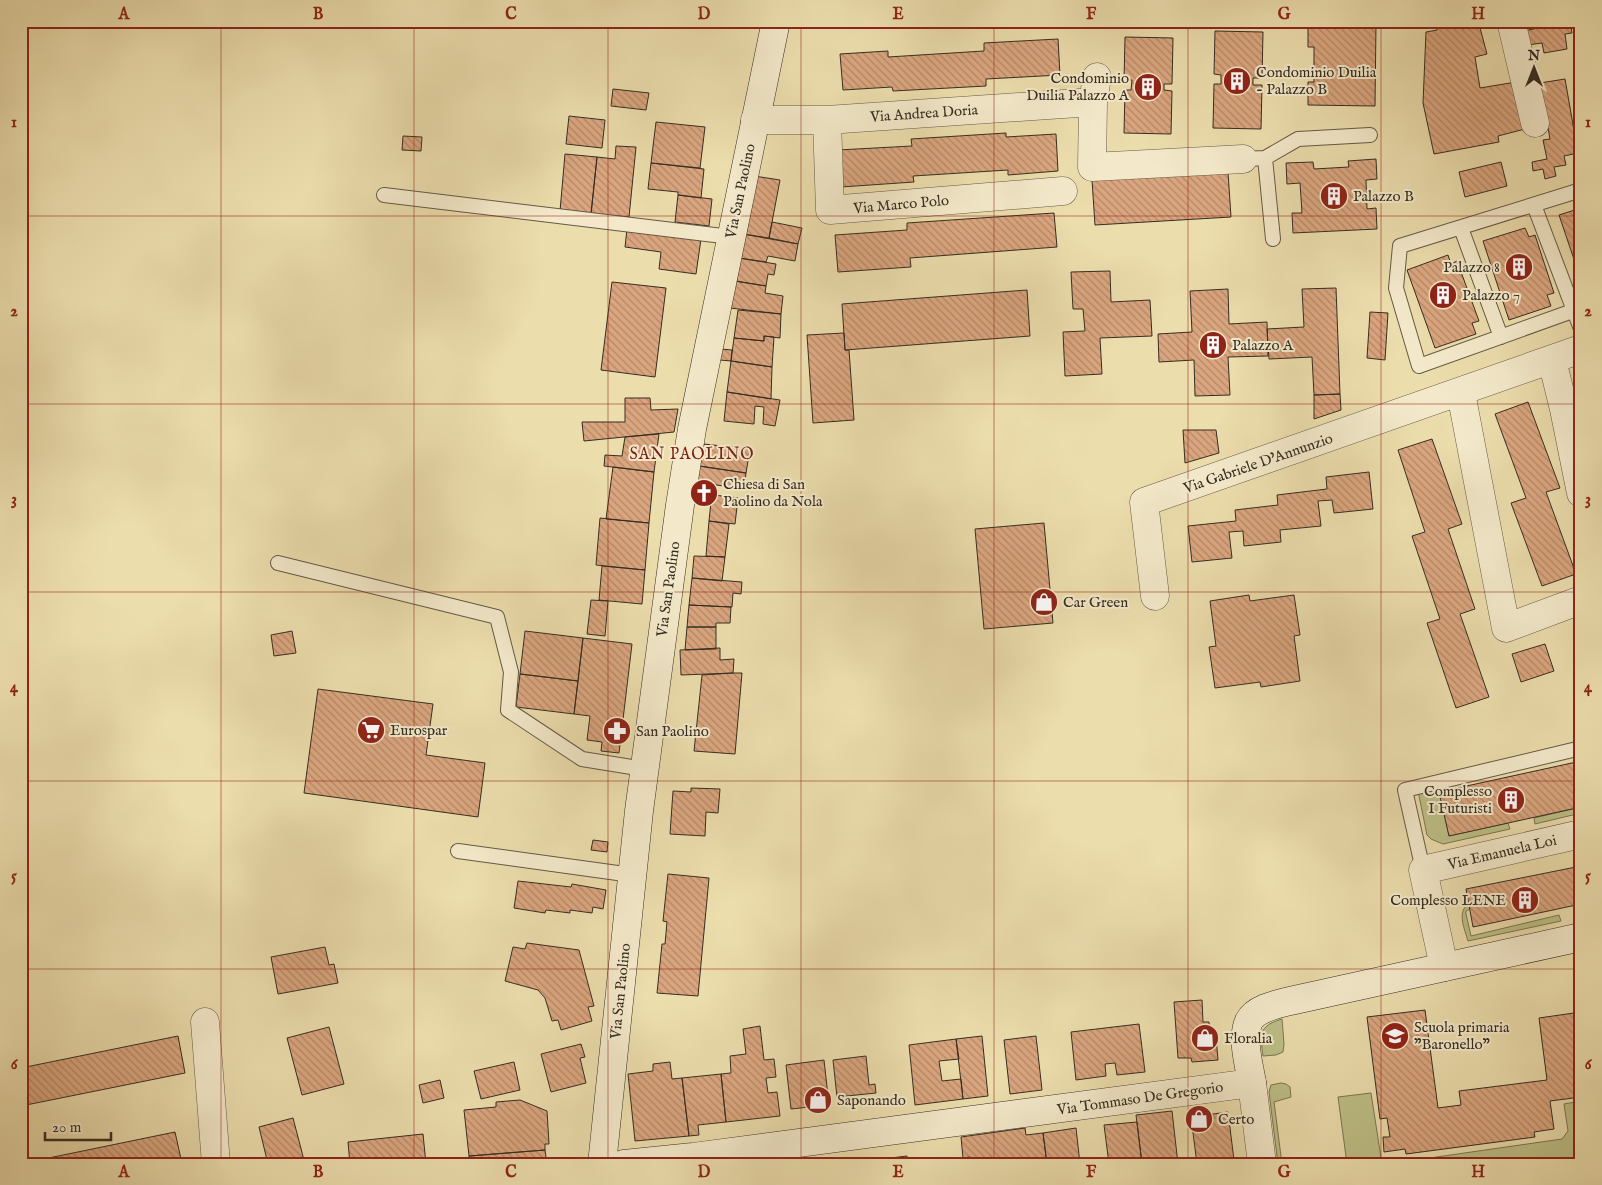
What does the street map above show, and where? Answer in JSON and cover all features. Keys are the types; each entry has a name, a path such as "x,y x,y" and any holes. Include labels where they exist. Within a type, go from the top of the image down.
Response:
{"street":[{"name":"Via San Paolino","path":"602,1164 644,769 680,505 692,429 776,21"},
{"path":"1511,21 1535,123"},
{"name":"Via Andrea Doria","path":"755,120 827,120 1095,89 1092,167 1254,158"},
{"name":"Via Marco Polo","path":"827,120 830,210 1063,191"},
{"name":"Via Gabriele D'Annunzio","path":"1155,596 1144,502 1460,393 1581,349"},
{"path":"1552,360 1573,406 1581,493"},
{"path":"1460,393 1506,628 1581,600"},
{"name":"Via Emanuela Loi","path":"1423,870 1581,834"},
{"path":"1423,870 1444,967"},
{"path":"1262,1164 1246,1038 1250,1020 1259,1012 1290,1001 1581,937"},
{"path":"205,1022 216,1164"},
{"name":"Via Tommaso De Gregorio","path":"624,1164 693,1160 1252,1083"}],"lane":[{"path":"1273,239 1254,158 1298,138 1370,135"},
{"path":"1577,309 1419,366 1396,288 1400,246 1581,190"},
{"path":"384,194 731,237"},
{"path":"1534,205 1577,309 1581,329"},
{"path":"1460,228 1501,337"},
{"path":"278,563 497,617 511,672 508,710 582,759 644,769"},
{"path":"1423,870 1405,790 1581,748"},
{"path":"458,851 632,875"}],"green space":[{"path":"1438,786 1449,836 1508,823 1510,829 1443,844 1431,839 1427,835 1418,791"},
{"path":"1581,807 1581,813 1535,824 1534,818"},
{"path":"1469,904 1470,909 1466,911 1466,914 1471,936 1559,915 1561,921 1468,941 1462,916 1465,907"},
{"path":"1282,1019 1283,1052 1276,1055 1263,1056 1262,1032 1268,1025"},
{"path":"1281,1083 1290,1087 1291,1097 1274,1102 1282,1164 1278,1164 1269,1092 1271,1085"},
{"path":"1371,1093 1382,1164 1347,1164 1338,1097"},
{"path":"1581,1101 1581,1164 1388,1164 1562,1139 1568,1131 1564,1104"}],"building":[{"path":"1436,21 1460,21 1463,29 1479,24 1487,54 1475,57 1480,88 1516,82 1525,129 1498,136 1499,142 1434,154 1423,103 1426,32 1437,30"},
{"path":"1538,21 1570,21 1572,33 1565,34 1567,49 1544,53 1542,43 1527,45 1524,31 1542,27"},
{"path":"1308,23 1376,24 1375,106 1308,105 1308,82 1314,82 1314,47 1308,47"},
{"name":"Condominio Duilia - Palazzo B","path":"1215,31 1263,32 1262,78 1253,78 1253,85 1262,85 1261,129 1213,128 1214,84 1221,84 1221,75 1214,74"},
{"name":"Condominio Duilia Palazzo A","path":"1125,37 1173,38 1172,84 1164,84 1164,90 1172,91 1171,134 1124,133 1125,90 1131,90 1132,80 1124,80"},
{"path":"1058,39 1060,75 986,79 986,86 893,91 892,87 843,90 840,54 888,51 888,57 984,51 984,43"},
{"path":"1565,79 1578,153 1564,156 1566,165 1554,167 1556,176 1545,179 1543,169 1533,171 1532,162 1547,159 1543,140 1550,139 1540,83"},
{"path":"613,89 649,93 646,110 611,106"},
{"path":"569,116 605,120 602,148 566,144"},
{"path":"656,122 705,127 700,168 651,163"},
{"path":"1006,133 1006,137 1056,134 1058,171 1008,175 1008,170 913,176 914,182 841,187 838,150 912,146 911,139"},
{"path":"403,136 422,137 421,151 402,150"},
{"path":"616,146 636,147 629,217 591,214 597,157 615,159"},
{"path":"565,154 597,157 591,214 560,211"},
{"name":"Palazzo B","path":"1376,159 1377,179 1366,180 1367,209 1376,208 1377,229 1293,233 1292,213 1302,213 1300,183 1287,184 1286,163 1313,162 1314,169 1349,167 1348,161"},
{"path":"1501,162 1507,186 1465,197 1459,172"},
{"path":"651,163 704,169 701,198 678,195 678,192 648,189"},
{"path":"1228,172 1231,217 1095,225 1092,180"},
{"path":"754,176 780,180 769,238 743,234"},
{"path":"678,195 712,199 709,226 675,222"},
{"path":"1581,208 1581,280 1559,215"},
{"path":"1054,213 1057,247 910,258 911,267 838,272 835,235 907,230 907,223"},
{"path":"772,222 802,228 798,244 769,238"},
{"name":"Palazzo 8","path":"1525,228 1529,237 1535,235 1554,293 1547,295 1551,306 1509,320 1483,241"},
{"path":"627,229 701,239 696,274 659,269 661,252 625,247"},
{"path":"743,234 798,244 795,261 768,256 766,262 739,258"},
{"name":"Palazzo 7","path":"1448,255 1451,264 1457,261 1479,321 1472,323 1476,334 1435,348 1407,270"},
{"path":"739,258 776,264 774,275 768,274 766,286 735,281"},
{"path":"1110,271 1111,302 1150,300 1152,336 1100,338 1102,374 1065,376 1063,332 1085,331 1083,309 1073,309 1071,272"},
{"path":"735,281 766,286 765,293 783,296 781,314 730,308"},
{"path":"612,282 666,288 655,377 601,370"},
{"path":"1336,288 1340,394 1314,395 1312,357 1269,359 1267,329 1304,327 1302,289"},
{"name":"Palazzo A","path":"1228,289 1229,324 1267,322 1268,356 1228,357 1230,395 1195,396 1194,360 1159,362 1158,334 1192,332 1190,291"},
{"path":"1027,290 1030,336 845,350 842,304"},
{"path":"738,310 781,314 780,338 764,336 764,341 734,338"},
{"path":"1370,312 1388,313 1385,360 1367,358"},
{"path":"844,333 845,350 849,350 854,420 813,423 807,335"},
{"path":"764,336 774,337 772,367 731,361 734,338 764,341"},
{"path":"721,349 732,350 731,361 720,360"},
{"path":"731,361 772,367 771,399 727,392"},
{"path":"727,392 780,400 775,426 763,424 764,407 755,406 754,424 724,421"},
{"path":"1340,394 1341,410 1314,419 1314,395"},
{"path":"625,398 650,398 651,410 678,409 674,432 584,441 582,422 625,422"},
{"path":"1528,402 1560,488 1546,492 1576,574 1542,586 1511,503 1526,498 1495,414"},
{"path":"1183,430 1216,430 1219,453 1185,463"},
{"path":"659,434 654,472 604,466 605,455 622,456 625,437"},
{"path":"1432,439 1462,524 1448,529 1475,609 1460,614 1489,697 1456,708 1427,623 1440,619 1412,536 1425,532 1398,450"},
{"path":"704,444 750,449 746,473 699,466"},
{"path":"699,466 746,473 744,489 696,482"},
{"path":"613,467 654,472 649,523 606,519"},
{"path":"1369,472 1373,509 1334,513 1332,500 1318,501 1321,526 1280,530 1281,542 1244,546 1243,531 1229,532 1232,558 1192,562 1188,526 1236,521 1235,510 1278,505 1277,495 1327,489 1326,477"},
{"name":"Chiesa di San Paolino da Nola","path":"696,482 716,485 713,502 692,499"},
{"path":"714,495 738,498 735,524 709,521 711,502 713,502"},
{"path":"600,518 649,523 645,570 596,565"},
{"path":"709,521 729,524 725,557 706,556"},
{"path":"1044,523 1053,623 984,629 975,529"},
{"path":"694,556 725,557 722,581 692,578"},
{"path":"602,566 645,570 642,604 599,600"},
{"path":"692,578 742,582 741,594 733,593 732,607 689,605"},
{"path":"1249,595 1250,601 1294,595 1300,635 1294,636 1300,681 1261,687 1260,682 1215,688 1209,647 1216,646 1210,601"},
{"path":"591,600 608,601 605,636 587,634"},
{"path":"689,605 731,607 730,623 716,623 716,627 687,627"},
{"path":"687,627 716,627 716,649 685,650"},
{"path":"292,631 296,653 274,656 271,635"},
{"path":"525,631 583,638 578,681 520,674"},
{"path":"583,638 632,644 619,753 601,751 602,742 587,740 590,716 574,714"},
{"path":"1545,644 1554,671 1521,682 1512,654"},
{"path":"720,648 720,660 734,659 733,673 681,675 680,650"},
{"path":"742,673 735,754 694,751 702,675"},
{"path":"520,674 578,681 574,714 516,707"},
{"name":"Eurospar","path":"318,689 433,704 426,755 485,763 478,817 304,793"},
{"name":"Complesso I Futuristi","path":"1581,761 1581,807 1449,836 1439,792"},
{"path":"691,788 720,789 718,813 706,812 705,836 670,834 673,791 691,792"},
{"path":"593,840 608,842 607,852 591,850"},
{"name":"Complesso LENE","path":"1581,866 1581,904 1473,927 1466,889"},
{"path":"668,874 709,878 698,996 657,993 662,944 665,944 667,922 663,921"},
{"path":"518,881 571,887 572,884 606,890 603,909 593,907 592,913 570,910 570,913 546,910 545,913 514,908"},
{"path":"527,943 579,950 594,1006 588,1007 592,1021 561,1030 558,1020 552,1021 545,998 538,990 505,981 513,947 525,949"},
{"path":"325,947 329,965 334,964 338,983 278,994 271,957"},
{"path":"1202,1000 1203,1022 1209,1022 1210,1038 1216,1037 1218,1060 1192,1062 1191,1058 1178,1058 1174,1002"},
{"path":"1425,1010 1438,1108 1461,1105 1459,1091 1547,1080 1539,1018 1581,1012 1581,1097 1550,1101 1554,1129 1534,1132 1535,1137 1406,1154 1405,1149 1384,1152 1383,1137 1390,1137 1387,1118 1380,1119 1367,1017"},
{"path":"1139,1024 1145,1072 1117,1075 1115,1063 1105,1064 1106,1076 1076,1080 1071,1032"},
{"path":"760,1026 764,1060 774,1059 776,1077 766,1078 768,1093 777,1092 780,1116 726,1122 721,1074 731,1073 730,1056 746,1054 743,1029"},
{"path":"329,1027 344,1084 302,1095 287,1038"},
{"path":"178,1036 185,1073 21,1106 21,1068"},
{"path":"982,1036 988,1096 963,1099 956,1039"},
{"path":"1036,1036 1042,1090 1010,1094 1004,1040"},
{"path":"956,1039 959,1059 939,1061 942,1081 961,1079 963,1099 915,1105 909,1045"},
{"path":"581,1044 585,1057 580,1058 586,1083 551,1092 541,1054"},
{"path":"866,1056 869,1085 875,1084 876,1093 837,1097 833,1060"},
{"path":"824,1060 829,1105 791,1109 786,1065"},
{"path":"514,1062 520,1090 481,1099 474,1071"},
{"path":"670,1062 672,1079 682,1078 689,1136 635,1141 628,1074 653,1071 653,1064"},
{"path":"721,1074 726,1122 698,1125 699,1135 689,1136 682,1078"},
{"path":"440,1080 444,1098 423,1103 419,1085"},
{"path":"520,1100 547,1111 549,1144 545,1144 545,1150 469,1156 464,1110 496,1107 496,1102"},
{"path":"1172,1111 1178,1164 1142,1164 1136,1115"},
{"path":"1228,1112 1234,1160 1197,1164 1191,1117"},
{"path":"293,1118 305,1164 268,1164 259,1127"},
{"path":"1137,1122 1142,1164 1109,1164 1104,1125"},
{"path":"1025,1128 1026,1135 1043,1133 1047,1164 978,1164 970,1157 963,1158 961,1137"},
{"path":"1076,1128 1080,1164 1047,1164 1043,1133"},
{"path":"175,1132 181,1159 158,1164 35,1164 34,1161"},
{"path":"423,1134 426,1164 350,1164 348,1142"},
{"path":"545,1150 547,1164 469,1164 469,1156"},
{"path":"907,1156 908,1164 867,1164 866,1161"}],"place":[{"name":"Condominio Duilia - Palazzo B","path":"1237,81"},
{"name":"Condominio Duilia Palazzo A","path":"1148,87"},
{"name":"Palazzo B","path":"1334,196"},
{"name":"Palazzo 8","path":"1519,267"},
{"name":"Palazzo 7","path":"1443,295"},
{"name":"Palazzo A","path":"1213,345"},
{"name":"Chiesa di San Paolino da Nola","path":"704,493"},
{"name":"Car Green","path":"1044,602"},
{"name":"Eurospar","path":"371,730"},
{"name":"San Paolino","path":"617,731"},
{"name":"Complesso I Futuristi","path":"1511,800"},
{"name":"Complesso LENE","path":"1525,900"},
{"name":"Scuola primaria \"Baronello\"","path":"1395,1036"},
{"name":"Floralia","path":"1205,1038"},
{"name":"Saponando","path":"818,1100"},
{"name":"Certo","path":"1199,1119"}],"district":[{"name":"SAN PAOLINO","path":"692,453"}]}
